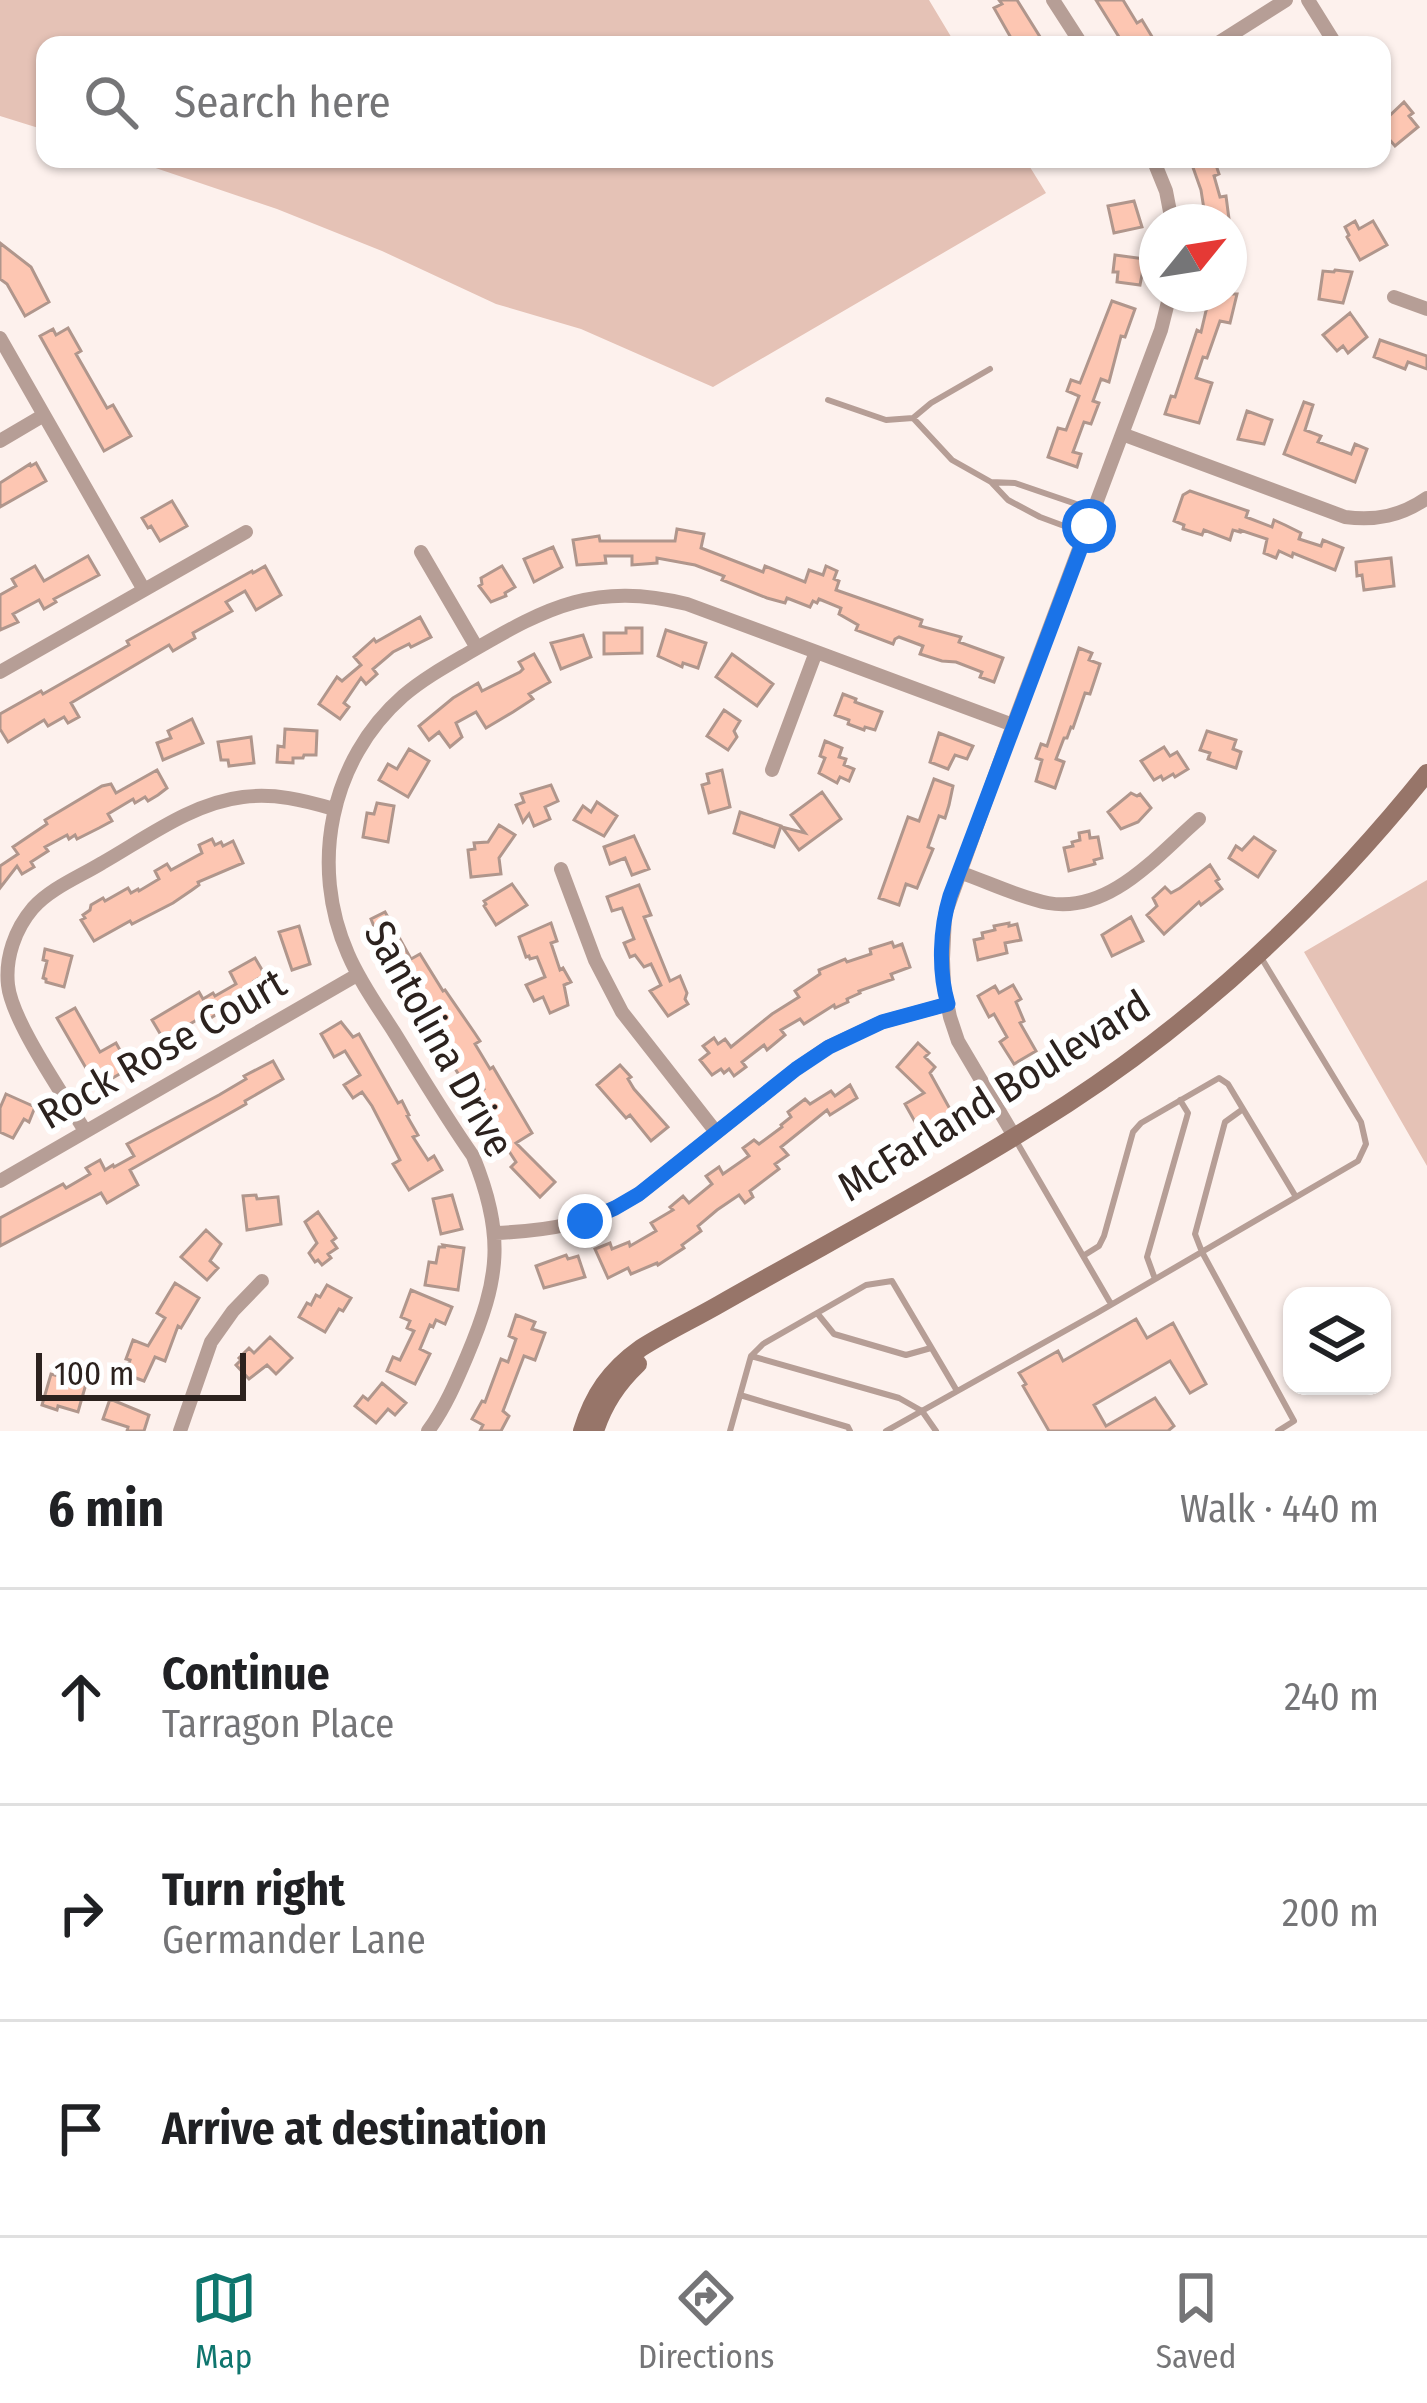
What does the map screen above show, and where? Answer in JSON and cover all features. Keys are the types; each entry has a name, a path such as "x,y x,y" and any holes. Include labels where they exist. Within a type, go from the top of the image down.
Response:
{"street":[{"path":"1053,0 1076,36"},
{"path":"1229,36 1286,0"},
{"path":"1308,0 1330,36"},
{"path":"1157,168 1169,204"},
{"path":"1394,297 1427,309"},
{"path":"1014,1136 958,1041 944,987 947,907 1166,312"},
{"path":"0,338 144,590"},
{"path":"0,441 44,415"},
{"path":"1122,434 1345,518 1393,515 1427,498"},
{"path":"0,672 246,532"},
{"path":"421,552 477,648"},
{"name":"Santolina Drive","path":"428,1431 448,1400 488,1304 495,1233 472,1156 357,975 330,894 328,848 334,809 357,752 384,715 417,684 546,610 590,598 629,595 687,604 1013,725"},
{"path":"772,770 816,652"},
{"name":"McFarland Boulevard","path":"582,1431 606,1378 640,1348 1014,1136 1145,1049 1260,954 1339,876 1427,773"},
{"path":"85,1131 11,1000 10,955 30,912 56,890 213,803 271,795 334,809"},
{"path":"959,872 1037,900 1082,903 1123,885 1199,819"},
{"path":"561,869 613,995 637,1033 716,1132"},
{"name":"Rock Rose Court","path":"0,1181 357,975"},
{"path":"495,1233 546,1230 604,1214 639,1194 829,1047 882,1022 948,1004"},
{"path":"180,1431 211,1342 262,1282"},
{"name":"McFarland Boulevard","path":"595,1431 618,1385 666,1335"}],"lane":[{"path":"828,400 886,421 913,418 989,369"},
{"path":"913,418 952,460 991,482 1007,500 1086,534"},
{"path":"991,482 1015,483 1095,511"},
{"path":"889,1430 1358,1161 1366,1144 1361,1122 1260,954"},
{"path":"1083,1256 1099,1246 1104,1236 1133,1132 1219,1078 1228,1084 1296,1197"},
{"path":"1156,1279 1148,1257 1188,1114 1180,1100"},
{"path":"1244,1109 1225,1122 1195,1234 1294,1421 1278,1431"},
{"path":"1014,1136 1112,1305"},
{"path":"730,1431 751,1356 763,1344 878,1281 892,1281 957,1391"},
{"path":"817,1313 834,1334 906,1355 931,1348"},
{"path":"751,1356 898,1398 922,1411 936,1431"},
{"path":"740,1395 850,1431"}],"shaded area":[{"path":"0,0 929,0 951,36 36,36 36,127 0,116"},
{"path":"156,168 1031,168 1046,193 713,387 581,329 496,304 277,209"},
{"path":"1427,880 1427,1166 1304,952"}],"building":[{"path":"999,0 1017,0 1040,36 1010,36 994,8 1002,4"},
{"path":"1096,0 1123,0 1152,36 1118,36"},
{"path":"1404,102 1418,127 1395,146 1391,141 1391,114"},
{"path":"1193,168 1217,168 1219,174 1214,176 1227,204 1203,204"},
{"path":"1134,201 1139,228 1114,233 1108,206"},
{"path":"1355,221 1359,229 1373,221 1387,245 1360,260 1345,227"},
{"path":"0,243 31,267 49,302 25,316 0,279"},
{"path":"1115,255 1139,258 1139,285 1117,282 1118,272 1113,272"},
{"path":"1323,271 1352,272 1343,303 1319,299"},
{"path":"1112,301 1135,309 1125,337 1121,336 1109,382 1101,379 1091,424 1084,422 1073,452 1081,454 1077,467 1048,457 1058,428 1066,430 1079,396 1067,391 1071,380 1080,383"},
{"path":"1206,312 1233,312 1230,323 1220,321 1196,378 1212,383 1199,423 1165,414 1197,330 1201,332"},
{"path":"1350,313 1367,337 1348,353 1343,346 1337,351 1323,335"},
{"path":"68,328 81,351 76,354 107,408 113,405 131,436 104,451 40,336"},
{"path":"1380,340 1427,356 1427,369 1408,362 1405,369 1374,357"},
{"path":"1304,402 1313,405 1305,430 1321,436 1318,442 1351,454 1355,444 1367,449 1355,482 1284,454"},
{"path":"1247,411 1272,420 1264,444 1238,439"},
{"path":"36,463 46,481 0,507 0,483"},
{"path":"1190,491 1248,511 1246,517 1272,527 1274,520 1301,533 1299,539 1321,546 1323,540 1343,548 1335,570 1293,553 1292,557 1279,551 1276,558 1264,553 1267,539 1240,530 1233,530 1230,540 1204,530 1202,535 1183,529 1184,525 1174,521 1183,495"},
{"path":"172,501 187,526 160,541 142,518"},
{"path":"677,529 704,534 701,548 763,572 765,566 805,582 809,570 823,575 826,566 837,571 836,590 922,620 920,626 961,637 959,642 1003,658 994,682 956,662 920,654 923,646 899,637 893,644 856,630 858,625 839,614 841,608 819,599 810,607 787,598 785,603 695,565 657,558 657,563 632,565 632,556 605,556 606,563 577,565 573,540 599,536 600,541 675,541"},
{"path":"553,547 562,567 534,582 524,559"},
{"path":"88,556 99,575 44,609 39,600 13,614 18,622 0,630 0,595 16,586 12,579 35,566 44,581"},
{"path":"1391,558 1394,586 1364,590 1356,562"},
{"path":"265,566 281,595 256,610 245,591 226,602 232,611 193,633 195,638 173,651 169,645 71,703 79,717 68,723 64,717 48,726 44,720 8,742 0,729 0,714"},
{"path":"502,566 515,587 491,602 479,586 481,578"},
{"path":"420,617 431,637 393,652 373,669 377,674 366,684 361,678 344,703 349,707 340,719 319,704 337,677 342,681 361,665 354,657 374,639"},
{"path":"626,628 642,628 642,653 604,654 604,633 626,633"},
{"path":"666,630 706,643 698,668 683,663 682,667 658,656"},
{"path":"583,635 591,657 561,669 551,643"},
{"path":"1079,648 1092,653 1089,660 1100,664 1056,759 1064,762 1055,788 1036,781 1042,760 1036,758 1041,744 1047,746"},
{"path":"534,654 550,682 529,694 533,699 486,728 476,712 456,723 462,737 450,747 439,732 429,740 419,726 453,698 478,683 482,691 520,672 519,662"},
{"path":"732,654 773,684 757,706 716,677"},
{"path":"843,694 882,712 875,730 848,724 849,720 835,715"},
{"path":"724,710 740,721 728,750 707,736"},
{"path":"192,719 203,743 163,760 157,743 171,738 168,731"},
{"path":"285,729 317,731 316,755 293,758 293,763 277,762"},
{"path":"1207,731 1236,740 1233,749 1241,752 1236,768 1208,759 1210,753 1200,750"},
{"path":"939,733 973,746 967,759 955,755 948,769 930,762"},
{"path":"251,737 254,763 229,766 228,760 221,760 218,742"},
{"path":"825,741 842,748 839,757 854,769 849,781 840,777 837,783 819,773"},
{"path":"1164,747 1170,756 1177,752 1188,769 1175,777 1154,780 1141,761"},
{"path":"409,749 429,761 408,797 379,780 388,764 397,769"},
{"path":"157,770 167,788 158,795 148,801 145,797 135,803 133,799 108,814 112,821 77,839 67,835 45,847 48,851 31,862 34,867 22,874 17,866 0,888 0,866 18,854 13,847 47,824 45,820 102,786 111,784 116,793"},
{"path":"722,770 730,807 709,813 702,785 709,783 707,774"},
{"path":"934,779 953,786 917,888 906,884 899,905 879,898 908,817 919,821"},
{"path":"551,785 558,801 545,807 550,819 534,826 529,814 523,822 516,805 524,802 521,794"},
{"path":"822,792 841,819 799,850 782,827 805,833 791,815"},
{"path":"1131,793 1140,794 1151,808 1138,822 1121,829 1108,812"},
{"path":"597,802 617,816 604,836 574,820 583,806 591,812"},
{"path":"377,803 394,806 388,842 363,837 367,813 374,814"},
{"path":"740,812 781,826 774,847 734,833"},
{"path":"499,825 515,835 499,858 501,874 471,877 468,850 475,849 474,843 488,842"},
{"path":"1089,831 1090,838 1098,837 1102,858 1069,871 1064,848 1080,840 1079,833"},
{"path":"634,836 649,869 632,875 625,858 610,864 604,847"},
{"path":"1254,837 1275,851 1258,877 1229,858 1236,846 1242,850"},
{"path":"212,839 223,846 233,841 243,863 198,882 173,903 94,941 81,920 91,905 128,888 131,893 139,891 159,879 155,871 167,864 171,870 202,853 199,845"},
{"path":"1210,865 1222,889 1199,902 1164,934 1147,915 1157,906 1153,898 1165,887 1171,893 1180,888"},
{"path":"512,884 527,905 496,925 484,901"},
{"path":"639,885 651,915 644,917 670,981 680,976 687,993 688,1004 668,1016 650,991 661,985 651,964 644,967 635,955 630,957 624,943 634,939 622,908 612,911 607,897"},
{"path":"385,912 411,959 420,954 480,1041 475,1044 532,1133 516,1143 555,1182 540,1197 511,1167 516,1162 473,1096 484,1089 471,1068 459,1075 451,1062 456,1059 440,1032 435,1035 427,1023 433,1020 432,1012 420,994 411,999 402,983 407,969 395,949 385,954 371,919"},
{"path":"1131,917 1143,941 1112,956 1102,935"},
{"path":"551,923 557,941 551,943 560,970 571,982 564,985 568,1005 550,1013 543,997 534,1001 526,985 545,977 537,957 526,957 519,937"},
{"path":"1017,924 1021,940 1005,943 1007,953 978,960 974,940 995,930 994,926"},
{"path":"299,926 310,964 292,970 279,932"},
{"path":"892,942 894,947 902,944 910,967 891,974 893,979 859,991 848,1002 804,1024 800,1019 781,1030 785,1035 742,1062 746,1067 734,1076 729,1069 712,1075 700,1060 709,1053 703,1046 714,1038 718,1044 725,1039 731,1047 799,997 795,991 820,974 819,970 871,954 870,949"},
{"path":"45,949 72,956 64,987 43,978"},
{"path":"255,958 265,975 254,981 260,993 247,1000 245,996 203,1023 200,1018 175,1033 179,1040 168,1047 152,1020 199,992 203,999 236,984 230,972"},
{"path":"1013,985 1021,999 1016,1002 1024,1021 1020,1023 1036,1051 1014,1064 1000,1042 1007,1037 978,996 995,986 999,993"},
{"path":"75,1008 100,1052 116,1043 130,1068 104,1083 97,1071 90,1075 57,1018"},
{"path":"341,1022 353,1037 359,1034 398,1103 402,1101 418,1135 413,1137 428,1160 434,1156 442,1170 409,1190 393,1164 400,1160 372,1106 362,1092 353,1098 344,1085 360,1075 345,1051 334,1057 321,1034"},
{"path":"918,1043 929,1053 925,1057 935,1067 930,1073 951,1111 919,1129 905,1104 924,1093 897,1067"},
{"path":"273,1061 283,1079 130,1170 138,1185 107,1203 101,1193 0,1246 0,1218 63,1184 66,1188 90,1174 86,1168 100,1160 105,1170 134,1156 127,1144"},
{"path":"620,1065 634,1089 668,1127 651,1141 597,1085"},
{"path":"850,1085 857,1098 830,1115 827,1110 781,1147 788,1155 775,1164 779,1169 750,1191 753,1197 745,1203 739,1195 717,1210 698,1226 701,1231 684,1248 658,1265 631,1274 628,1268 608,1278 595,1249 610,1243 612,1249 629,1242 630,1246 656,1231 651,1223 673,1210 670,1207 683,1196 689,1203 712,1184 706,1176 719,1167 723,1174 749,1156 743,1148 754,1140 759,1144 782,1127 791,1117 788,1112 805,1099 810,1104"},
{"path":"6,1094 35,1107 29,1122 24,1119 13,1138 0,1132 0,1108"},
{"path":"256,1195 257,1199 278,1197 281,1224 247,1230 243,1196"},
{"path":"452,1195 462,1229 441,1234 433,1199"},
{"path":"318,1212 336,1238 332,1241 337,1248 322,1265 309,1253 317,1243 305,1222"},
{"path":"206,1230 221,1244 210,1261 218,1268 207,1280 181,1257"},
{"path":"443,1245 464,1248 458,1290 425,1285 429,1262 436,1263"},
{"path":"566,1255 568,1259 578,1256 585,1277 544,1288 536,1266"},
{"path":"175,1283 199,1298 181,1328 178,1326 165,1361 155,1357 144,1381 125,1374 133,1340 148,1346 165,1318 157,1313"},
{"path":"327,1285 351,1298 325,1332 299,1317"},
{"path":"411,1290 452,1307 445,1324 436,1320 430,1325 420,1349 430,1354 415,1384 387,1371 393,1357 400,1360 414,1331 407,1328 410,1321 401,1317"},
{"path":"516,1315 535,1322 532,1329 545,1333 535,1360 524,1356 503,1411 509,1416 501,1431 480,1431 483,1425 472,1419 485,1402 501,1359 508,1362 516,1339 509,1336"},
{"path":"1136,1319 1147,1338 1173,1323 1206,1384 1190,1393 1170,1361 1094,1405 1106,1426 1155,1398 1174,1426 1168,1431 1049,1431 1019,1373 1058,1351 1063,1361"},
{"path":"270,1337 292,1358 276,1374 267,1365 249,1379 236,1365 239,1358 249,1348 254,1353"},
{"path":"61,1367 73,1371 70,1379 86,1384 78,1412 42,1405 51,1374 58,1376"},
{"path":"382,1383 406,1403 395,1415 388,1409 376,1423 355,1406 363,1396 368,1400"},
{"path":"110,1399 149,1415 144,1431 127,1431 128,1427 103,1419"}],"route":[{"path":"585,1221 639,1194 829,1047 882,1022 948,1004 942,946 950,896 1089,526"}]}
